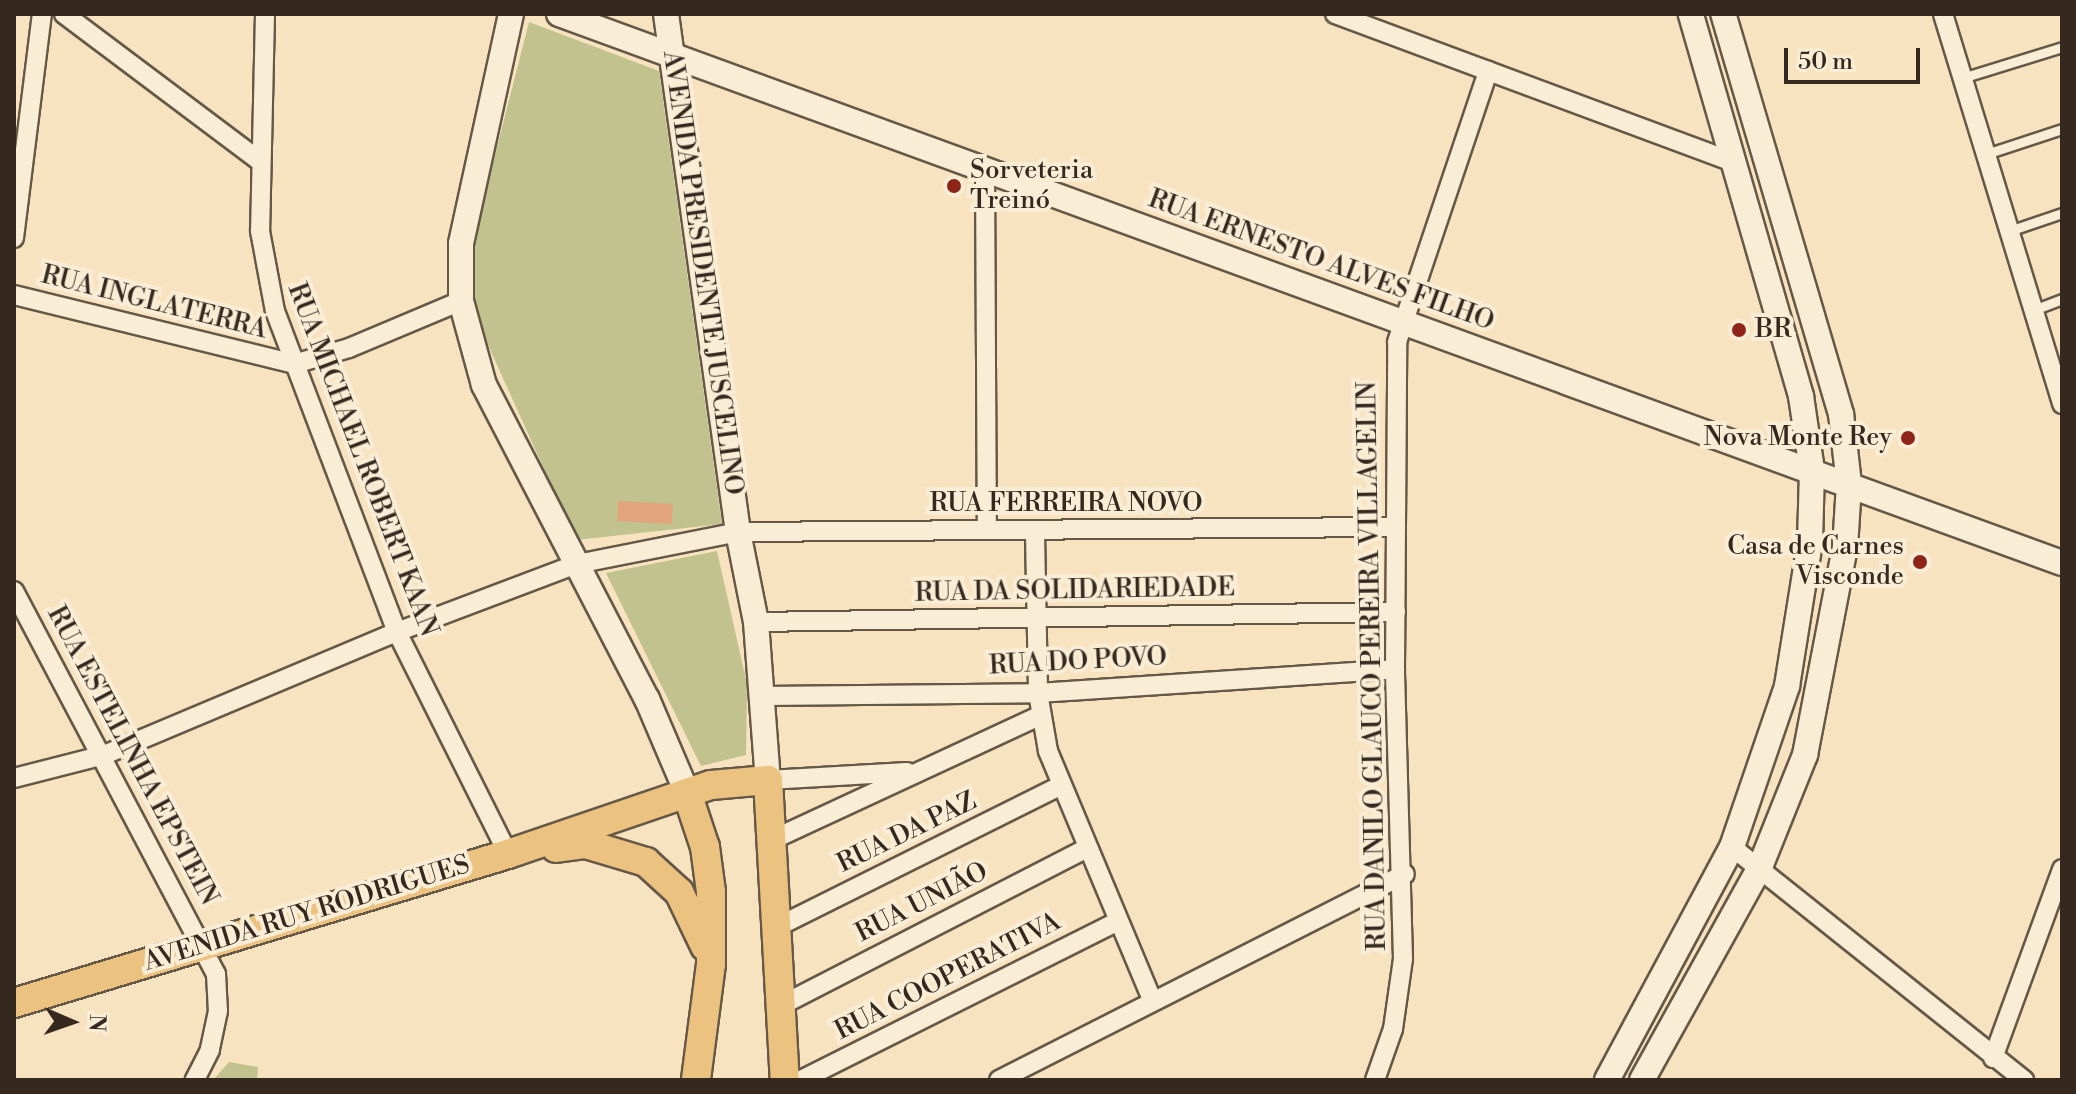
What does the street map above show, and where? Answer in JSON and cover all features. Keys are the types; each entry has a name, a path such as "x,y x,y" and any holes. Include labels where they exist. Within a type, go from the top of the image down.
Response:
{"main road":[{"path":"511,14 461,244 461,301 484,385 647,699 687,793 705,847 711,964 696,1080"},
{"name":"RUA ERNESTO ALVES FILHO","path":"559,14 1403,319 2062,563"},
{"name":"AVENIDA PRESIDENTE JUSCELINO","path":"666,14 738,532 756,622 774,839 785,1080"},
{"path":"1607,1080 1732,847 1787,686 1810,542 1812,470 1790,346 1691,14"},
{"path":"1642,1080 1760,867 1805,755 1821,690 1849,484 1841,414 1825,354 1723,14"},
{"name":"AVENIDA RUY RODRIGUES","path":"14,1003 508,854 687,793 768,780"},
{"name":"AVENIDA RUY RODRIGUES","path":"508,854 586,844 646,862 679,892 711,964"}],"street":[{"path":"14,238 42,14"},
{"path":"64,14 261,162"},
{"name":"RUA MICHAEL ROBERT KAAN","path":"265,14 261,162 264,270 294,364 397,632 508,854"},
{"path":"1335,14 1385,23 1488,71 1733,162"},
{"path":"1943,14 1960,79 2036,309 2062,404"},
{"name":"RUA DANILO GLAUCO PEREIRA VILLAGELIN","path":"1375,1080 1393,1029 1403,959 1405,874 1395,669 1394,397 1403,319 1488,71"},
{"path":"985,170 987,530"},
{"name":"RUA INGLATERRA","path":"14,295 294,364 349,348 461,301"},
{"name":"RUA FERREIRA NOVO","path":"738,532 987,530 1035,533 1394,527"},
{"name":"AVENIDA PRESIDENTE JUSCELINO","path":"14,778 104,755 397,632 577,564 738,532"},
{"path":"1035,533 1041,715 1060,786 1152,1000"},
{"name":"RUA ESTELINHA EPSTEIN","path":"14,591 205,945 216,974 218,1011 210,1050 195,1080"},
{"name":"RUA DA SOLIDARIEDADE","path":"756,622 1396,612"},
{"name":"RUA DO POVO","path":"764,696 1038,693 1395,669"},
{"name":"RUA DO POVO","path":"774,839 1041,715"},
{"path":"768,780 918,771"},
{"name":"RUA DA PAZ","path":"777,927 1060,786"},
{"path":"1732,847 2024,1080"},
{"name":"RUA UNIÃO","path":"780,1006 1088,848"},
{"path":"1993,1058 2062,869"},
{"path":"999,1080 1405,874"},
{"name":"RUA COOPERATIVA","path":"801,1080 1118,921"}],"lane":[{"path":"1960,79 2062,47"},
{"path":"1985,154 2062,129"},
{"path":"2009,231 2062,213"},
{"path":"2036,309 2062,299"}],"green space":[{"path":"529,22 659,71 722,524 576,540 479,325 472,286 474,237"},
{"path":"717,551 747,684 746,755 701,766 606,573"},
{"path":"229,1062 258,1067 257,1080 213,1080"}],"building":[{"path":"618,501 673,504 672,524 617,521"}],"place":[{"name":"Sorveteria Treinó","path":"954,186"},
{"name":"BR","path":"1739,330"},
{"name":"Nova Monte Rey","path":"1908,438"},
{"name":"Casa de Carnes Visconde","path":"1920,562"}]}
